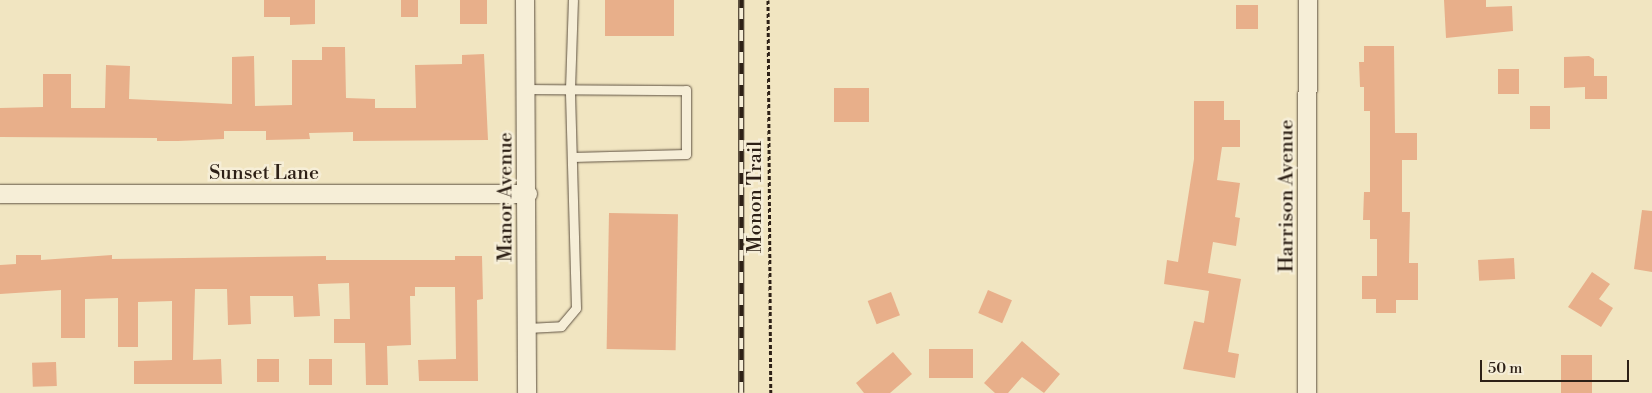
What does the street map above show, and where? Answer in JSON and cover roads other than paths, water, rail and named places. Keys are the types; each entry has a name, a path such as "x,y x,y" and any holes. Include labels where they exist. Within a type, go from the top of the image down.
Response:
{"street":[{"name":"Manor Avenue","path":"525,0 528,194 527,393"},
{"name":"Harrison Avenue","path":"1307,393 1308,0"},
{"name":"Sunset Lane","path":"0,194 528,194"}],"lane":[{"path":"527,328 561,326 576,308 570,90 573,0"},
{"path":"527,89 686,90 686,154 572,157"}],"railway":[{"path":"741,0 741,393"}]}
